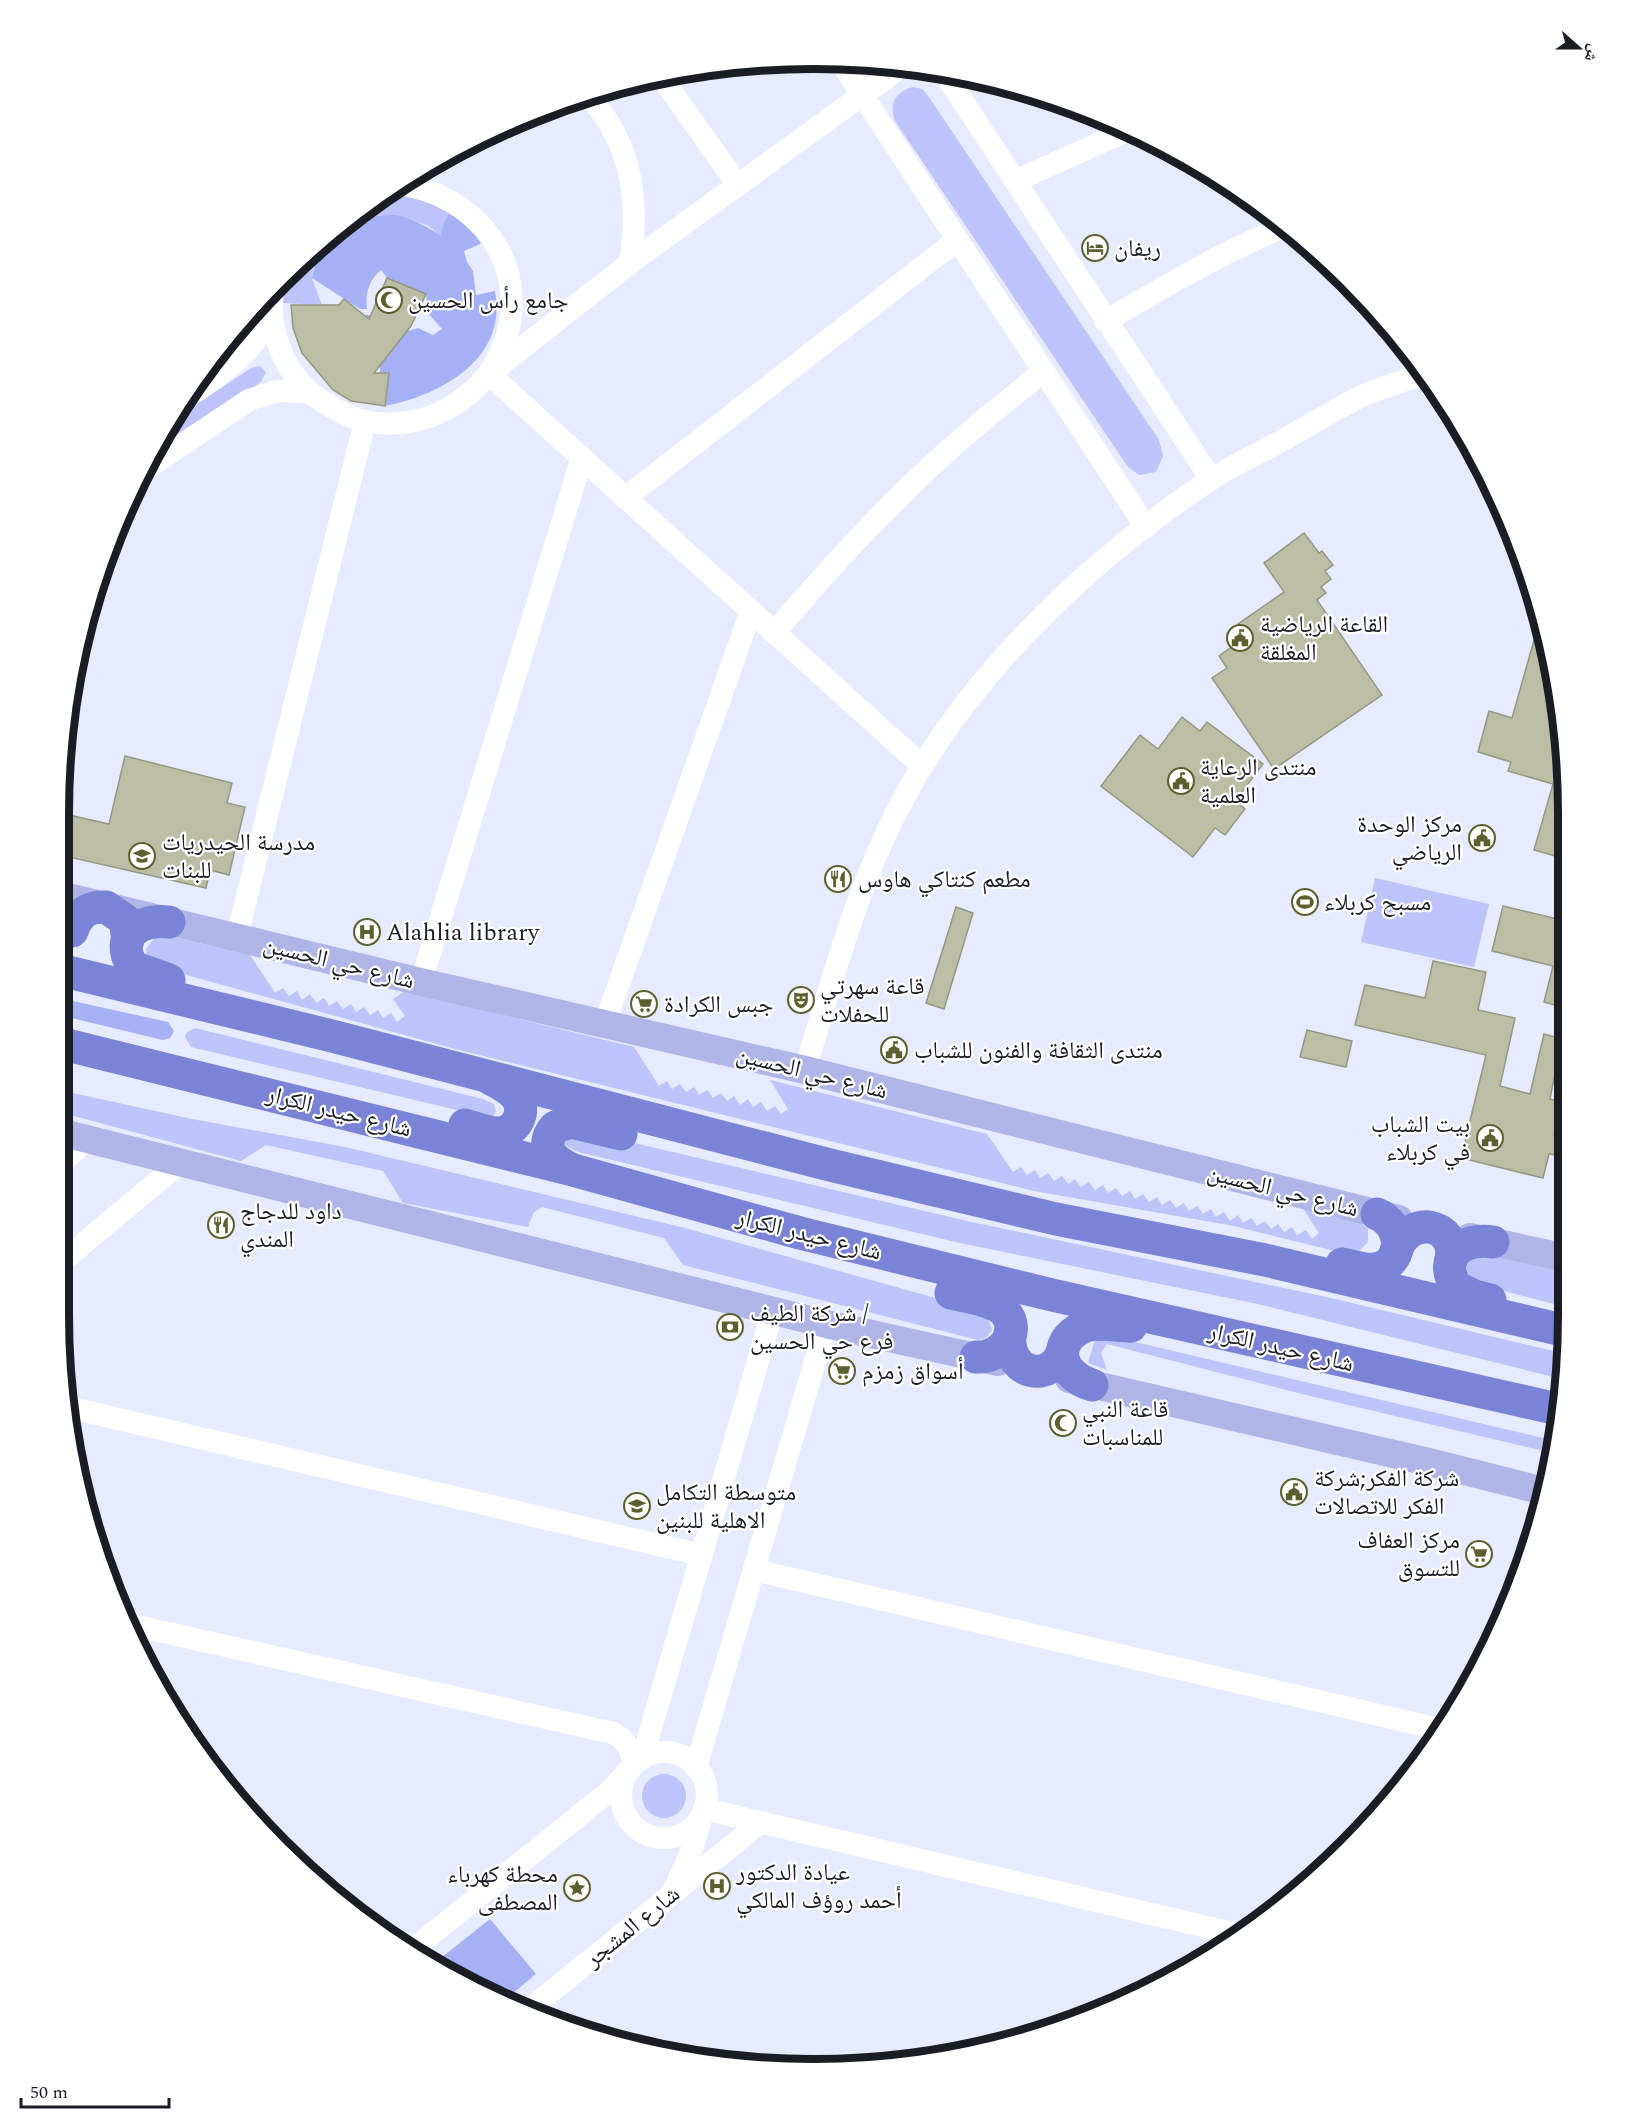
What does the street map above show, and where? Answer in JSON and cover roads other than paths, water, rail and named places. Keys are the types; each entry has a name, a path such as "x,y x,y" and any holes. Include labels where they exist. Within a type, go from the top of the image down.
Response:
{"highway":[{"path":"69,906 74,916 69,930"},
{"path":"69,933 78,917 84,912 98,906 106,907 120,914 125,920 129,961 139,971 290,1014 316,1025 332,1036"},
{"path":"128,940 131,933 145,922 169,922"},
{"path":"69,972 332,1036 825,1164 1056,1219 1265,1260 1557,1329"},
{"name":"شارع حيدر الكرار","path":"69,1045 573,1170 800,1233 1190,1327 1552,1408"},
{"path":"69,1057 103,1053"},
{"path":"233,1085 260,1084 333,1093 497,1133 506,1132 518,1122 521,1114 519,1100 507,1088 480,1075"},
{"path":"573,1170 558,1164 547,1150 549,1134 562,1123 571,1122 764,1166 804,1168 825,1164"},
{"path":"1377,1214 1384,1216 1395,1228 1398,1243 1396,1251"},
{"path":"1265,1260 1290,1256 1305,1257 1371,1269 1386,1264 1407,1232 1414,1228 1429,1227 1443,1234 1448,1240 1453,1281 1463,1291 1558,1315"},
{"path":"800,1233 835,1256 874,1272 994,1304 1008,1317 1011,1355 1029,1370 1044,1370 1051,1366 1070,1337 1091,1325 1190,1327"},
{"path":"1451,1260 1460,1247 1469,1242 1493,1242"},
{"path":"976,1357 999,1353 1005,1347 1010,1333"},
{"path":"1063,1350 1065,1366 1070,1374 1092,1385"},
{"path":"1373,1368 1481,1376 1554,1389"}],"main road":[{"name":"شارع حي الحسين","path":"69,898 805,1070 1429,1227 1558,1256"},
{"path":"69,1134 826,1324 1437,1464 1537,1489"}],"street":[{"path":"846,70 1146,527"},
{"path":"272,303 273,326 280,350 292,372 309,392 335,410 365,421 400,424 434,416 465,399 489,374 630,263 892,73"},
{"path":"950,81 1105,321 1211,479"},
{"path":"666,83 738,185"},
{"path":"594,103 608,122 621,147 630,175 635,207 630,263"},
{"path":"1015,181 1118,135"},
{"path":"413,186 422,187 452,199 478,220 498,247 509,278 511,311 504,344 489,374"},
{"path":"1105,321 1189,273 1255,238 1276,230"},
{"path":"626,498 957,240"},
{"path":"206,384 231,365 258,338 268,318 270,305"},
{"path":"774,633 828,569 884,511 952,447 1043,371"},
{"path":"489,374 921,766"},
{"path":"805,1070 850,920 872,862 921,766 1007,653 1065,595 1146,527 1211,479 1367,394 1416,377"},
{"path":"159,460 249,400 277,391 309,392"},
{"path":"237,936 365,421"},
{"path":"421,982 582,458"},
{"path":"605,1023 751,611"},
{"path":"69,1156 89,1139"},
{"path":"69,1256 181,1162"},
{"path":"704,1811 685,1833 673,1837 653,1836 636,1828 622,1806 621,1792 636,1764 702,1555 773,1310"},
{"path":"696,1767 826,1324"},
{"path":"75,1409 702,1555"},
{"path":"754,1570 1433,1728"},
{"path":"138,1626 613,1733 623,1738 636,1764"},
{"path":"418,1945 600,1799 636,1764 664,1752 687,1759 696,1767 706,1787 704,1811 690,1855 671,1895"},
{"path":"704,1811 761,1822 1229,1932"},
{"name":"شارع المشجر","path":"535,2004 761,1822"}],"place":[{"name":"ريفان","path":"1095,248"},
{"name":"جامع رأس الحسين","path":"389,300"},
{"name":"القاعة الرياضية المغلقة","path":"1240,638"},
{"name":"منتدى الرعاية العلمية","path":"1181,781"},
{"name":"مركز الوحدة الرياضي","path":"1482,838"},
{"name":"مدرسة الحيدريات للبنات","path":"142,856"},
{"name":"مطعم كنتاكي هاوس","path":"838,879"},
{"name":"مسبح كربلاء","path":"1305,902"},
{"name":"Alahlia library","path":"367,932"},
{"name":"قاعة سهرتي للحفلات","path":"801,1000"},
{"name":"جبس الكرادة","path":"644,1004"},
{"name":"منتدى الثقافة والفنون للشباب","path":"894,1050"},
{"name":"بيت الشباب في كربلاء","path":"1490,1138"},
{"name":"داود للدجاج المندي","path":"221,1225"},
{"name":"شركة الطيف / فرع حي الحسين","path":"730,1327"},
{"name":"أسواق زمزم","path":"842,1371"},
{"name":"قاعة النبي للمناسبات","path":"1063,1423"},
{"name":"شركة الفكر;شركة الفكر للاتصالات","path":"1294,1492"},
{"name":"متوسطة التكامل الاهلية للبنين","path":"637,1506"},
{"name":"مركز العفاف للتسوق","path":"1479,1554"},
{"name":"عيادة الدكتور أحمد روؤف المالكي","path":"717,1886"},
{"name":"محطة كهرباء المصطفى","path":"577,1888"}]}
